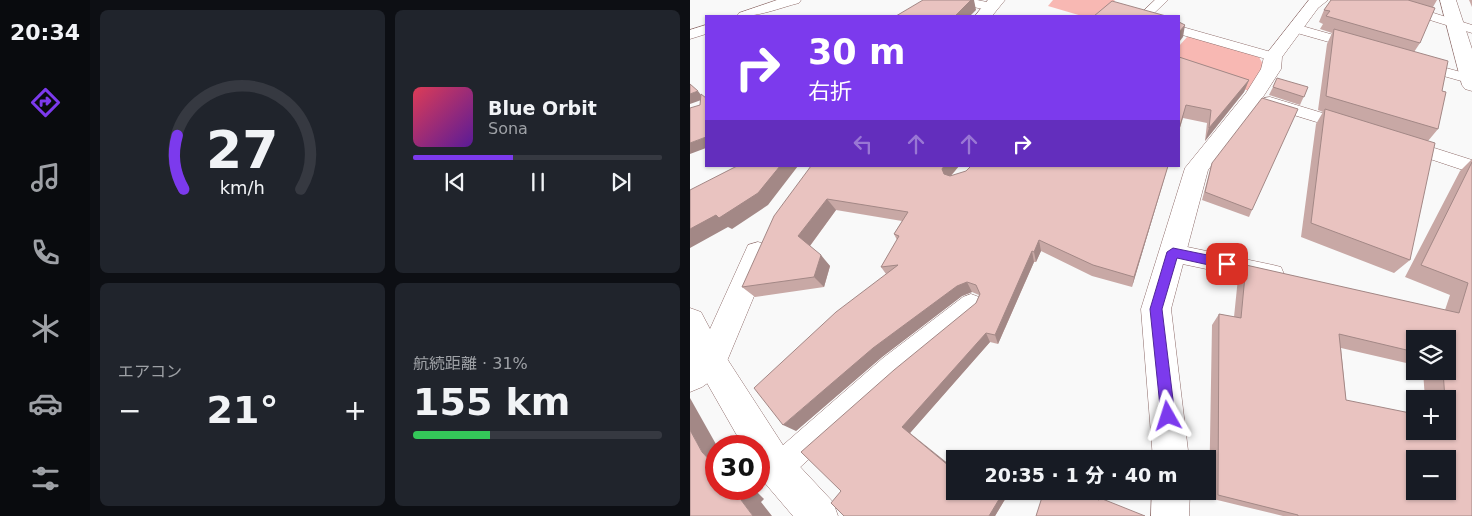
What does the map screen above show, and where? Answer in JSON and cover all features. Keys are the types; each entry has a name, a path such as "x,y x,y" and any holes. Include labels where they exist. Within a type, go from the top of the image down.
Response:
{"street":[{"path":"1170,450 1156,309 1197,168 1253,96 1271,69 1273,57 1312,5 1320,0"},
{"path":"1448,0 1464,26 1471,82"},
{"path":"701,369 768,231"},
{"path":"690,322 701,369 777,469 819,516"},
{"path":"1170,516 1171,500"}],"lane":[{"path":"747,15 789,0 795,0"},
{"path":"959,0 990,8"},
{"path":"1145,15 1162,0"},
{"path":"1379,0 1464,26"},
{"path":"1295,28 1369,50"},
{"path":"690,35 705,30"},
{"path":"1180,30 1273,57"},
{"path":"1406,61 1471,82"},
{"path":"1253,96 1363,132"},
{"path":"1390,140 1472,167"},
{"path":"1173,252 1296,278"},
{"path":"777,469 892,367 971,304"}],"shaded area":[{"path":"1053,0 1115,0 1099,15 1079,15 1048,6"},
{"path":"1188,36 1259,57 1265,68 1249,91 1180,67 1180,45"}],"building":[{"path":"923,0 971,0 956,15 898,15"},
{"path":"1331,0 1408,0 1435,8 1420,43 1326,16 1330,11 1324,10"},
{"path":"1112,1 1162,15 1095,15"},
{"path":"1180,22 1185,25 1180,31"},
{"path":"1334,29 1448,61 1442,91 1446,92 1438,129 1326,96"},
{"path":"1180,57 1249,80 1209,128 1211,110 1186,105 1180,126"},
{"path":"1277,78 1308,87 1304,97 1273,87"},
{"path":"690,84 698,91 690,94"},
{"path":"701,94 705,97 705,137 690,143 690,108 700,105"},
{"path":"1262,98 1298,109 1252,210 1205,192 1212,163"},
{"path":"1325,109 1435,143 1410,260 1311,223"},
{"path":"1472,162 1472,516 1298,516 1218,495 1219,314 1241,318 1246,265 1459,313 1468,283 1421,265","holes":["1406,330 1456,330 1456,380 1444,380 1444,390 1456,390 1456,440 1406,440 1406,412 1346,400 1339,334 1406,350"]},
{"path":"735,167 779,167 758,193 719,218 716,215 690,229 690,190"},
{"path":"810,167 943,167 942,169 944,174 950,176 966,171 970,167 1168,167 1134,277 1093,265 1039,240 1034,252 1032,251 995,335 986,333 902,427 946,464 946,500 999,500 989,516 844,516 831,503 841,491 801,452 894,370 976,303 980,294 976,285 967,282 957,286 873,348 783,425 754,388 836,312 898,265 881,267 899,236 894,234 908,212 827,199 798,236 821,255 814,277 742,287 774,216"},
{"path":"690,430 705,455 705,500 741,500 753,516 690,516"},
{"path":"1041,500 1105,500 1145,516 1036,516"}],"route":[{"path":"1168,416 1156,309 1173,252 1227,264"}]}
